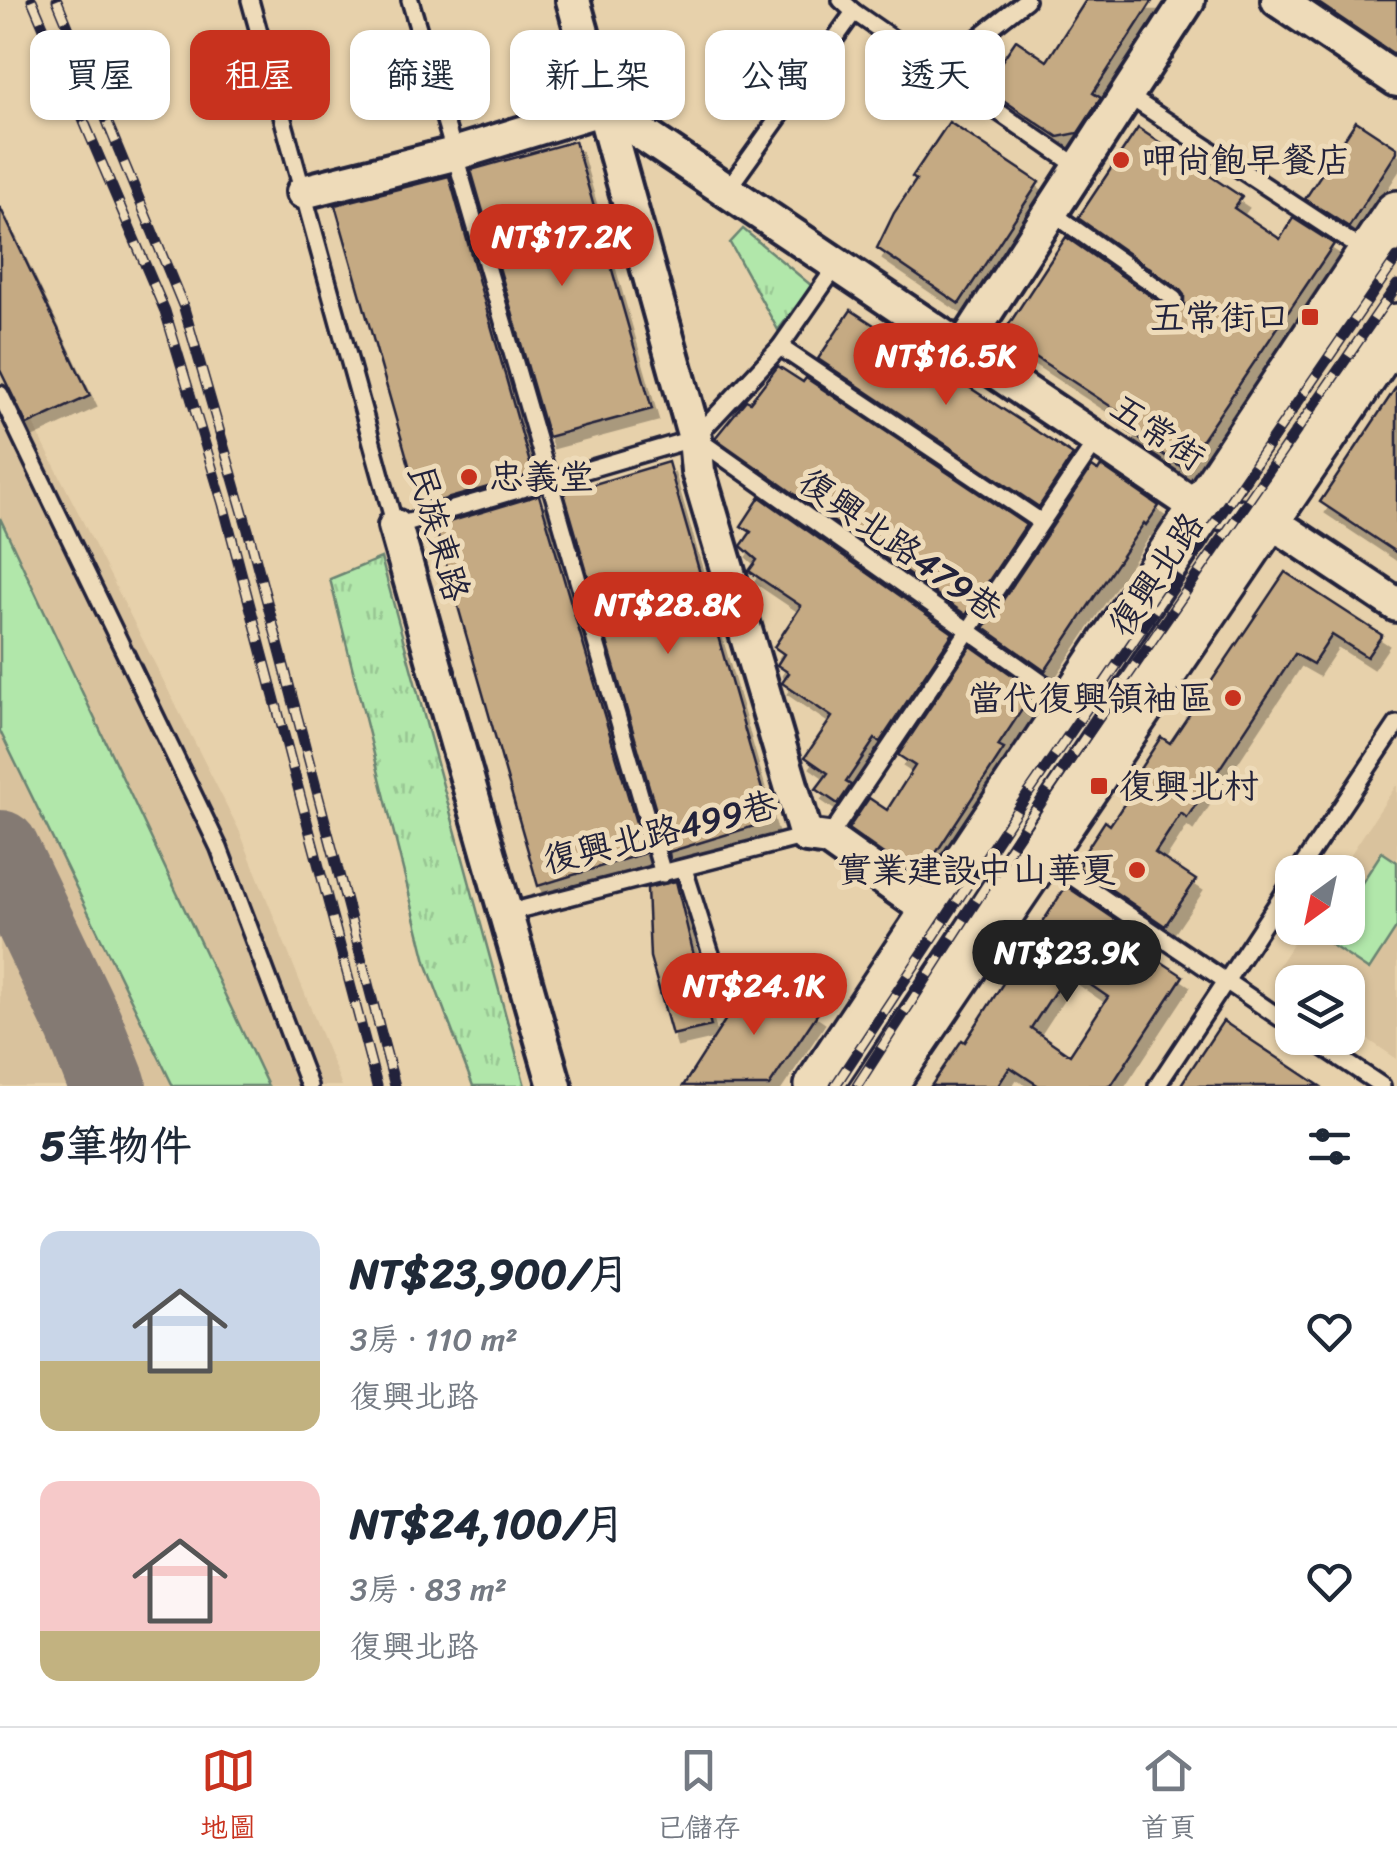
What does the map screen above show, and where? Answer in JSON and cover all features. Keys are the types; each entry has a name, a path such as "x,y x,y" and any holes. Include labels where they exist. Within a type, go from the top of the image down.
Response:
{"main road":[{"name":"復興北路","path":"818,1086 1397,214"},
{"name":"復興北路","path":"883,1086 1397,327"}],"street":[{"path":"573,0 582,30"},
{"path":"962,349 1188,0"},
{"path":"1278,0 1397,80"},
{"path":"303,192 454,154 565,120"},
{"path":"607,120 696,438 698,470 817,838"},
{"name":"五常街","path":"622,120 1200,509 1265,521 1397,605"},
{"name":"民族東路","path":"396,526 554,1086"},
{"name":"復興北路499巷","path":"817,838 932,913"}],"lane":[{"name":"民族東路","path":"250,0 396,526"},
{"path":"410,0 663,874"},
{"path":"842,0 880,30"},
{"path":"988,30 1026,0"},
{"path":"727,190 854,12"},
{"path":"1127,96 1370,254"},
{"path":"1005,117 1080,168"},
{"path":"1051,212 1174,298"},
{"path":"396,526 696,438 780,347 837,264"},
{"path":"780,347 1040,521"},
{"path":"0,394 219,848 309,1086"},
{"name":"復興北路479巷","path":"696,438 1071,703"},
{"path":"817,838 968,630 1097,440"},
{"path":"1309,855 1397,724"},
{"name":"復興北路499巷","path":"506,913 817,838"},
{"path":"1039,855 1275,1014"},
{"path":"684,869 718,973"},
{"path":"1156,1086 1275,907"},
{"path":"1336,1055 1382,1086"}],"shaded area":[{"path":"0,358 239,830 342,1086 0,1086"},
{"path":"1397,784 1397,1059 1365,1037 1365,965 1279,965 1292,945 1365,945 1365,855 1350,855"}],"green space":[{"path":"743,229 812,286 778,330 730,243"},
{"path":"0,518 268,1086 173,1086 0,731"},
{"path":"381,558 525,1086 473,1086 427,965 330,579"},
{"path":"1382,852 1397,862 1397,927 1369,970 1332,945 1365,945 1365,878"}],"building":[{"path":"1086,0 1153,0 1093,93 1101,98 1078,133 1058,137 1005,101 1005,56 1016,40 1047,61"},
{"path":"1314,0 1397,0 1397,56"},
{"path":"1356,121 1397,148 1397,152 1349,227 1305,199"},
{"path":"949,122 1039,182 959,304 877,248 916,180 912,177"},
{"path":"1138,128 1242,197 1234,208 1280,239 1293,218 1334,244 1183,468 1127,430 1133,421 1002,335 1066,237 1168,308 1178,310 1184,305 1180,290 1078,218"},
{"path":"575,141 652,409 548,437 471,170"},
{"path":"449,176 533,474 429,504 427,498 419,500 335,205"},
{"path":"0,207 90,396 27,425 0,370"},
{"path":"851,310 1073,455 1039,507 818,359"},
{"path":"778,366 803,382 806,378 1026,525 966,615 715,438"},
{"path":"1397,386 1397,553 1320,502"},
{"path":"668,462 771,821 669,852 670,859 564,493"},
{"path":"1101,466 1159,506 1045,671 984,628 1092,467 1098,471"},
{"path":"539,495 645,853 538,886 435,526"},
{"path":"760,497 953,633 880,742 875,739 846,782 851,785 838,804 816,789 828,773 805,757 832,717 782,683 789,673 777,665 784,654 774,647 801,606 749,571 757,560 741,546 751,532 741,526"},
{"path":"1285,572 1382,635 1367,657 1332,635 1313,664 1295,654 1187,818 1181,813 1155,853 1196,880 1165,926 1078,867 1082,862 1079,861 1105,821 1110,825 1137,785 1132,781 1161,737 1170,743"},
{"path":"971,646 1032,689 1031,696 998,746 1004,749 919,879 848,829 869,798 887,810 915,766 898,755"},
{"path":"676,881 711,1026 672,1035 650,957 647,888"},
{"path":"1066,886 1153,945 1148,953 1183,976 1111,1086 1039,1086 1010,1067 998,1086 931,1086 962,1040 965,1042","holes":["1069,970 1108,997 1070,1055 1031,1028"]},
{"path":"756,972 818,1013 769,1086 683,1086"},
{"path":"1223,1021 1254,1042 1320,1086 1180,1086"}],"taxiway":[{"path":"0,849 84,1025 108,1086"}],"railway":[{"path":"32,0 165,311 223,504 377,1086"},
{"path":"57,0 184,308 248,530 395,1086"},
{"path":"835,1086 1017,810 1397,258"},
{"path":"857,1086 1029,819 1397,285"}],"place":[{"name":"呷尚飽早餐店","path":"1121,160"},
{"name":"五常街口","path":"1310,317"},
{"name":"忠義堂","path":"469,477"},
{"name":"當代復興領袖區","path":"1233,698"},
{"name":"復興北村","path":"1099,786"},
{"name":"實業建設中山華夏","path":"1137,870"}]}
